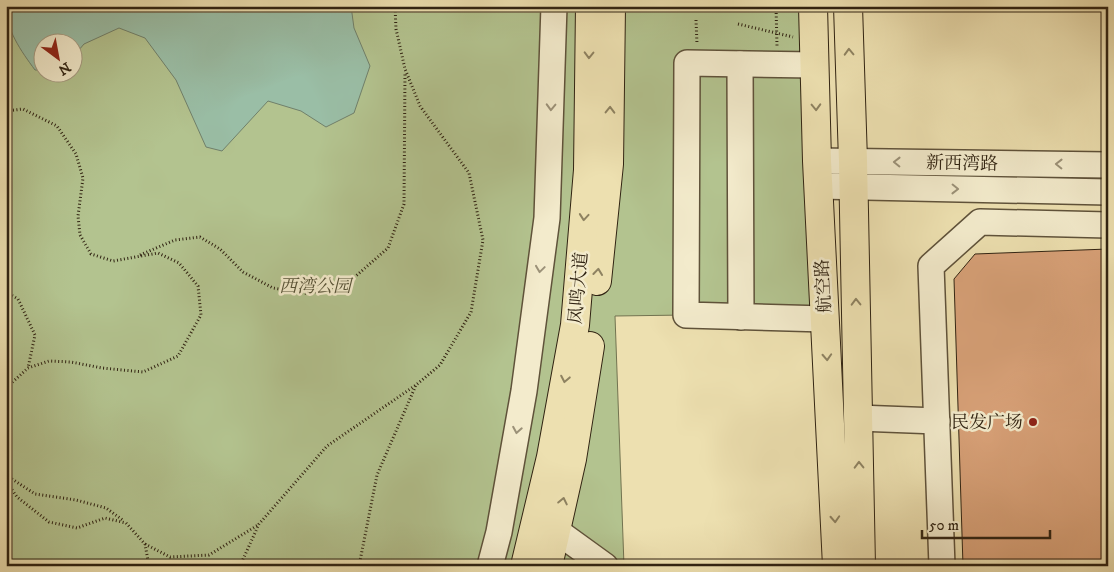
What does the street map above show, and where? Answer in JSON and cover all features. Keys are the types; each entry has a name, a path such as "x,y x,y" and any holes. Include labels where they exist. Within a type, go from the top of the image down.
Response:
{"main road":[{"name":"凤鸣大道","path":"548,566 546,515 575,325 588,170 590,6"},
{"name":"凤鸣大道","path":"525,566 572,458 595,310 609,164 611,6"},
{"name":"航空路","path":"813,6 818,173 837,566"},
{"name":"航空路","path":"848,6 861,566"}],"street":[{"path":"490,566 499,532 524,391 547,218 554,6"},
{"path":"814,54 777,65 687,63 686,315 825,319"},
{"path":"740,64 741,317"},
{"name":"新西湾路","path":"853,174 1108,165"},
{"name":"新西湾路","path":"818,173 1108,192"},
{"path":"942,566 931,266 980,222 1108,225"},
{"path":"858,418 937,421"},
{"path":"508,483 605,566"}],"path":[{"path":"240,566 259,524 327,446 416,385 440,365 471,312 483,240 469,173 420,106 405,69 396,29 395,6"},
{"path":"776,6 777,65"},
{"path":"738,24 777,34 814,54"},
{"path":"134,257 175,240 200,237 220,249 243,272 273,288 310,294 349,282 388,248 404,204 405,69"},
{"path":"6,111 23,109 57,126 76,154 82,178 78,216 80,235 91,254 113,261 158,253 179,263 198,286 201,316 178,356 143,372 102,368 71,362 49,361 28,368 6,388"},
{"path":"6,292 18,299 35,335 28,368"},
{"path":"358,566 376,474 416,385"},
{"path":"6,475 35,494 76,500 106,508 126,523 145,544 170,557 208,556 259,524"},
{"path":"6,481 17,496 49,522 77,528 105,518 126,523"},
{"path":"145,544 149,566"}],"green space":[{"name":"西湾公园","path":"6,6 814,6 825,319 686,315 615,316 624,566 6,566"}],"shaded area":[{"path":"6,6 351,6 354,28 370,66 354,113 326,127 301,111 268,101 222,151 206,147 176,80 145,38 119,28 82,46 82,32 32,32 32,66 11,32"}],"building":[{"name":"民发广场","path":"1108,249 1108,566 963,566 954,279 975,254"}],"place":[{"name":"民发广场","path":"1033,422"}]}
